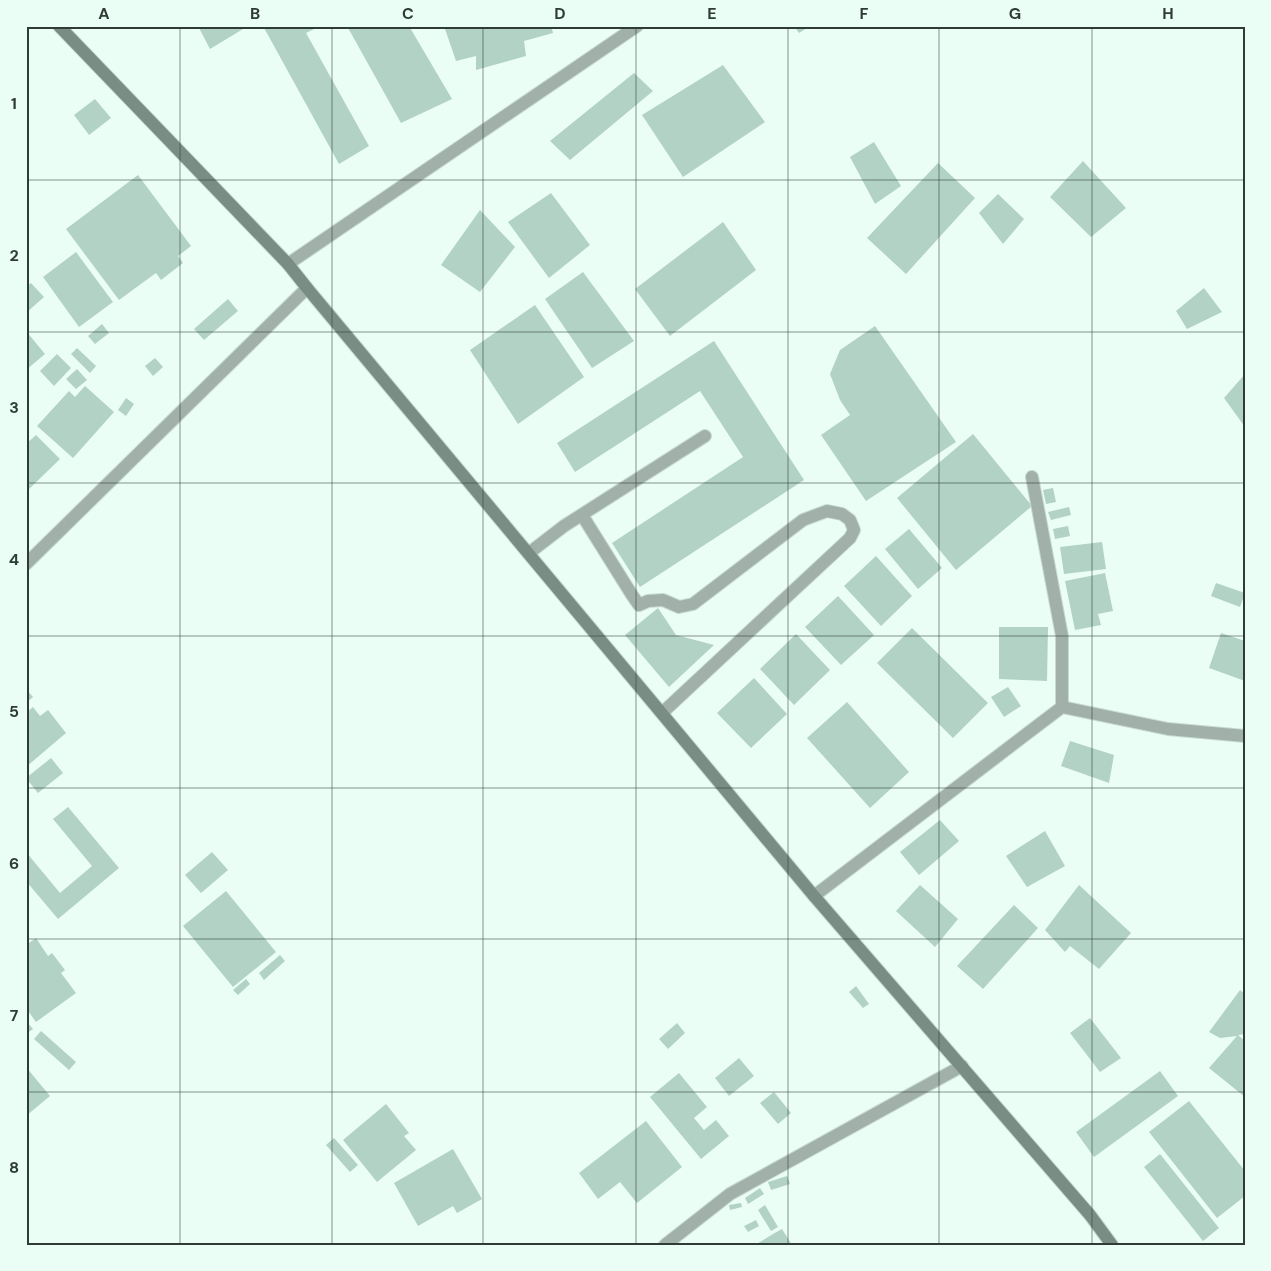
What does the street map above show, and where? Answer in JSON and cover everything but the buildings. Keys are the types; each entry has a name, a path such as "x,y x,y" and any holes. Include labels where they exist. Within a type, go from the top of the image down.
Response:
{"main road":[{"path":"59,26 288,264 814,896 1090,1215 1112,1245"}],"street":[{"path":"288,264 637,26"},
{"path":"26,564 307,288"},
{"path":"529,552 582,515 705,436"},
{"path":"1032,477 1062,636 1062,706"},
{"path":"582,515 639,605 648,600 663,600 679,607 693,604 803,520 827,511 842,514 850,520 854,530 850,538 662,713"},
{"path":"814,896 1062,706 1168,729 1245,736"},
{"path":"666,1245 730,1194 962,1066"}]}
